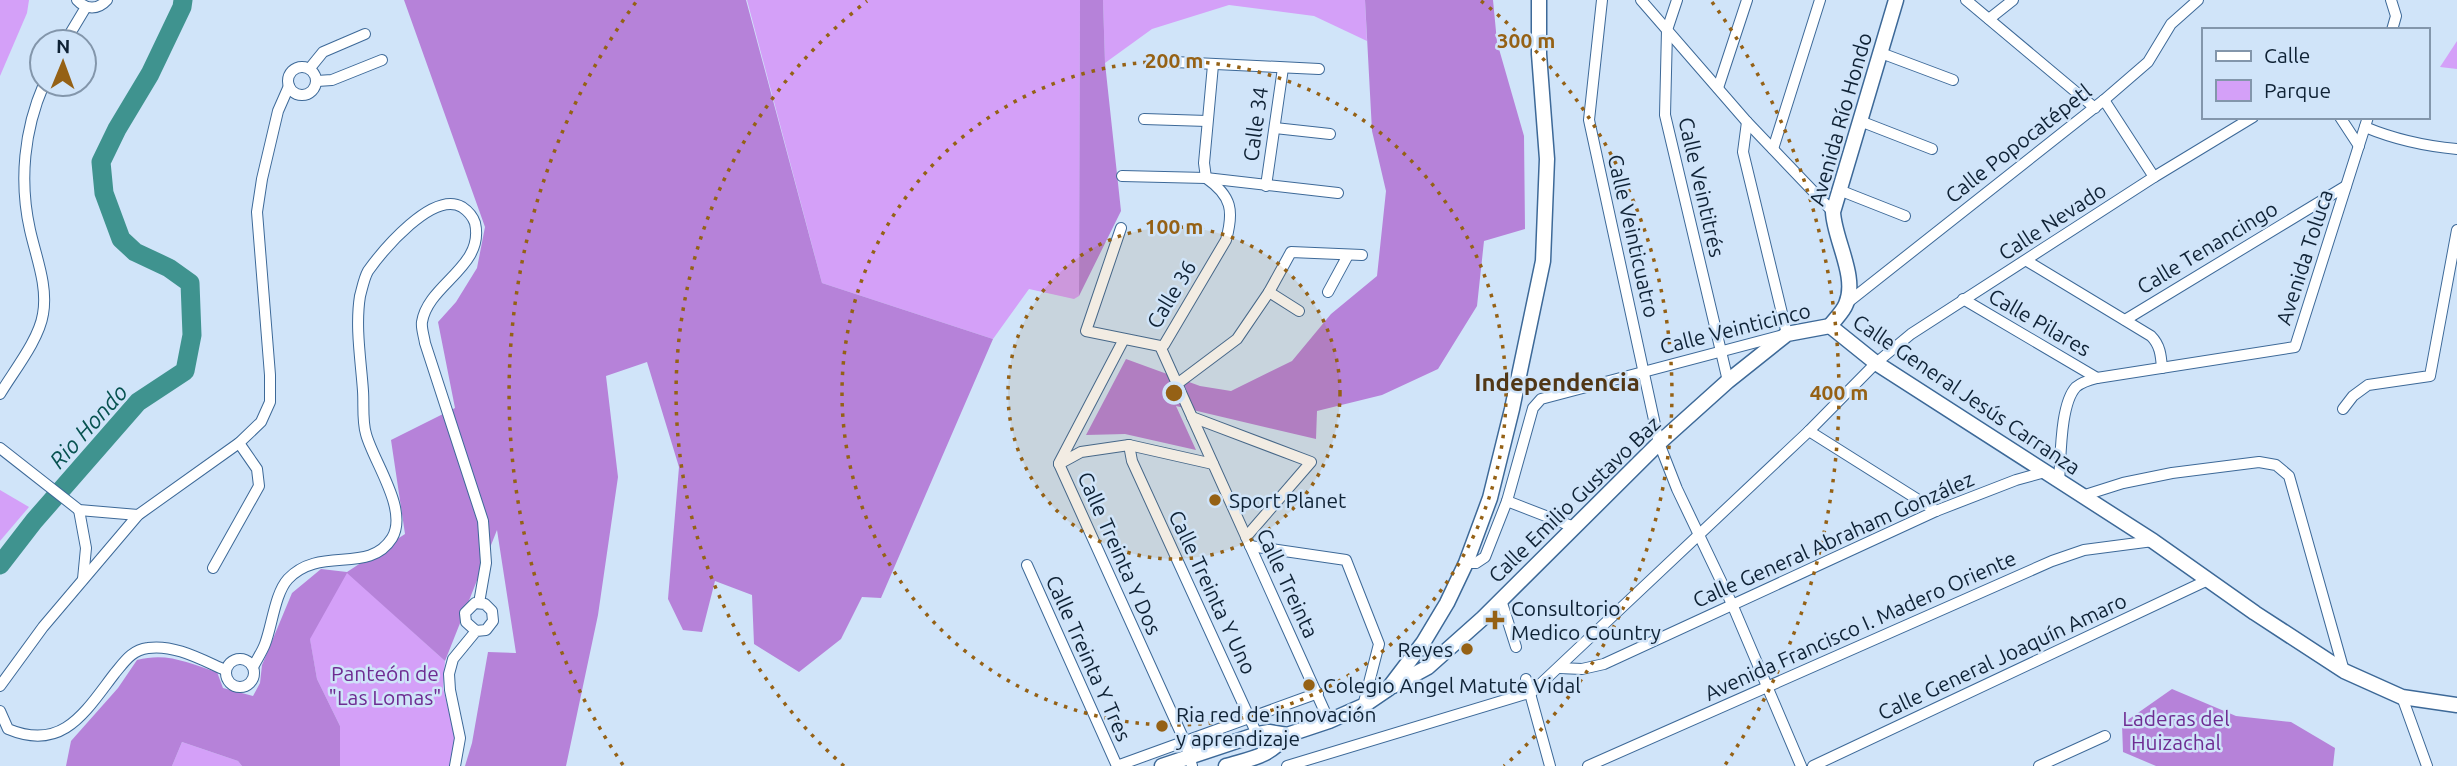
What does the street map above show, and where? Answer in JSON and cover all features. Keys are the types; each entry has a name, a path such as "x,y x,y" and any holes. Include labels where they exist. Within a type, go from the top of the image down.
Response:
{"main road":[{"path":"1162,766 1191,761 1258,734 1287,734 1329,721 1363,706 1388,689 1423,643 1447,603 1466,563 1490,498 1543,261 1547,159 1539,54 1539,0"},
{"name":"Avenida Río Hondo","path":"1847,303 1847,268 1833,221 1833,212 1896,0"},
{"path":"1830,326 1847,303"},
{"name":"Calle Veinticinco","path":"1787,334 1830,326"},
{"name":"Calle General Jesús Carranza","path":"1830,326 1875,363 2153,541 2344,671 2402,697 2457,705"},
{"name":"Calle Emilio Gustavo Baz","path":"1388,689 1428,667 1501,600 1659,443 1728,381 1787,334"},
{"path":"1226,766 1266,754 1276,748 1287,734"}],"street":[{"path":"77,0 86,7 97,8 107,0"},
{"name":"Calle Veinticuatro","path":"1602,0 1589,120 1659,443 1801,766"},
{"path":"1641,0 1746,122 1833,212"},
{"name":"Calle Veintitrés","path":"1677,0 1667,30 1665,114 1728,381"},
{"path":"1718,88 1746,0"},
{"path":"1773,149 1820,0"},
{"path":"1966,0 1993,17 2095,108"},
{"path":"1993,17 1994,0"},
{"path":"1993,17 2013,0"},
{"name":"Calle Popocatépetl","path":"1847,303 2095,108 2148,62 2171,24 2198,0"},
{"path":"2391,0 2396,16 2393,28"},
{"path":"73,28 86,7"},
{"path":"310,68 323,52 365,34"},
{"path":"1881,53 1953,80"},
{"path":"317,81 332,80 382,60"},
{"path":"1154,61 1319,69"},
{"path":"1206,178 1207,121 1213,65"},
{"path":"0,685 43,627 138,515 239,443 261,422 270,402 270,375 257,212 278,111 289,86 289,76 291,71 300,67 310,68"},
{"path":"289,86 295,93 305,95 314,90 317,81 310,68"},
{"name":"Calle 34","path":"1266,186 1283,68"},
{"path":"0,394 34,338 43,315 43,285 23,189 30,125 39,98"},
{"path":"2104,100 2154,177"},
{"path":"1144,119 1207,121"},
{"name":"Calle Nevado","path":"1532,692 1809,430 1875,363 1911,334 2154,177 2250,119"},
{"path":"2341,119 2359,146"},
{"path":"1860,121 1932,149"},
{"path":"1746,122 1743,152 1787,334"},
{"path":"2367,122 2398,140 2457,149"},
{"name":"Avenida Toluca","path":"2097,378 2295,347 2367,122"},
{"path":"1275,128 1331,134"},
{"path":"1122,176 1206,178 1338,192"},
{"name":"Calle 36","path":"1160,346 1164,345 1226,240 1231,209 1219,187 1206,178"},
{"name":"Calle Tenancingo","path":"2125,320 2346,186"},
{"path":"1839,190 1905,216"},
{"path":"253,667 244,659 229,663 225,670 228,682 232,686 244,687 253,679 253,667 264,645 286,581 316,561 367,557 380,551 393,537 396,517 390,492 366,433 359,330 360,298 366,274 390,245 424,213 437,206 450,204 459,205 474,219 475,245 468,258 427,307 422,323 425,343 483,521 486,563 479,603"},
{"path":"1121,228 1086,331 1160,346"},
{"path":"2343,409 2353,396 2368,385 2430,376 2457,230"},
{"path":"1177,384 1237,339 1293,251 1362,255"},
{"path":"1328,292 1348,254"},
{"name":"Calle Tenancingo","path":"2027,261 2157,342 2162,368"},
{"path":"1269,292 1299,311"},
{"name":"Calle Pilares","path":"1963,299 2097,378"},
{"name":"Calle Veinticinco","path":"1507,501 1533,408 1547,396 1787,334"},
{"path":"1059,464 1124,339"},
{"name":"Calle Treinta","path":"1160,346 1329,721"},
{"path":"2059,481 2068,402 2074,389 2083,382 2097,378"},
{"path":"1192,417 1311,462 1248,541 1346,560 1379,644 1363,706"},
{"path":"1809,430 1936,511"},
{"path":"213,568 259,486 257,469 239,443"},
{"name":"Calle Treinta Y Dos","path":"1191,761 1185,742 1059,464 1081,452 1129,445 1213,464"},
{"name":"Calle Treinta Y Uno","path":"1129,445 1132,461 1266,754"},
{"path":"0,448 76,508 138,515"},
{"path":"2082,496 2123,483 2172,474 2259,462 2276,465 2289,476 2344,671"},
{"name":"Calle General Abraham González","path":"1559,668 1582,669 1604,664 1936,511 2016,480 2045,472"},
{"path":"1466,563 1476,564 1485,557 1507,501 1574,527"},
{"path":"76,508 86,548 83,579"},
{"name":"Avenida Francisco I. Madero Oriente","path":"1588,766 2052,561 2084,550 2153,541"},
{"name":"Calle Treinta Y Tres","path":"1027,565 1117,766"},
{"name":"Calle General Joaquín Amaro","path":"1813,766 2208,580"},
{"path":"1501,600 1516,647"},
{"path":"455,766 460,738 449,674 453,659 476,631 491,626 494,616 489,606 479,603 471,606 465,613 466,622 476,631"},
{"path":"0,711 8,729 22,735 43,737 66,730 96,698 128,656 148,648 184,653 225,670"},
{"path":"1526,679 1532,692 1550,766"},
{"path":"1287,766 1317,762 1532,692"},
{"path":"1117,766 1318,693"},
{"path":"2402,697 2427,766"},
{"path":"2039,766 2105,736"}],"green space":[{"path":"0,0 29,0 27,13 0,76"},
{"path":"404,0 746,0 822,283 993,339 881,598 862,597 841,639 799,672 754,644 752,595 715,581 702,632 683,630 668,599 679,467 647,362 606,376 618,477 598,615 566,766 465,766 472,743 488,652 516,653 497,530 445,661 347,573 310,639 317,679 340,726 340,766 242,766 238,761 182,742 172,766 66,766 71,741 118,688 137,660 158,657 187,662 217,672 223,688 253,696 260,683 262,665 292,593 321,569 347,572 405,534 391,440 455,408 438,322 456,302 477,268 485,227"},
{"path":"747,0 1080,0 1079,296 1074,299 1029,289 993,339 822,283"},
{"path":"1080,0 1103,0 1105,63 1121,211 1079,296"},
{"path":"1103,0 1365,0 1367,41 1314,16 1229,5 1152,29 1105,63"},
{"path":"1365,0 1493,0 1497,42 1524,136 1525,229 1484,241 1477,306 1438,369 1382,395 1317,411 1316,439 1176,406 1196,450 1125,434 1086,435 1126,359 1200,386 1231,391 1292,361 1331,314 1377,276 1386,191 1372,131"},
{"path":"2457,41 2457,69 2440,67"},
{"path":"0,490 29,507 0,541"},
{"name":"Panteón de \"Las Lomas\"","path":"347,572 445,661 443,688 456,738 450,766 340,766 340,726 317,679 309,634"},
{"name":"Laderas del Huizachal","path":"2172,689 2236,716 2291,722 2335,748 2333,766 2156,766 2123,752 2122,724"},
{"path":"182,742 238,761 242,766 172,766"}],"waterway":[{"name":"Rio Hondo","path":"0,565 34,521 138,402 185,371 192,335 190,283 169,268 135,252 121,239 104,193 101,162 150,74 183,0"}],"place":[{"name":"Sport Planet","path":"1215,500"},
{"name":"Consultorio Medico Country","path":"1495,620"},
{"name":"Reyes","path":"1467,649"},
{"name":"Colegio Angel Matute Vidal","path":"1309,685"},
{"name":"Ria red de innovación y aprendizaje","path":"1162,726"}],"district":[{"name":"Independencia","path":"1557,382"}]}
